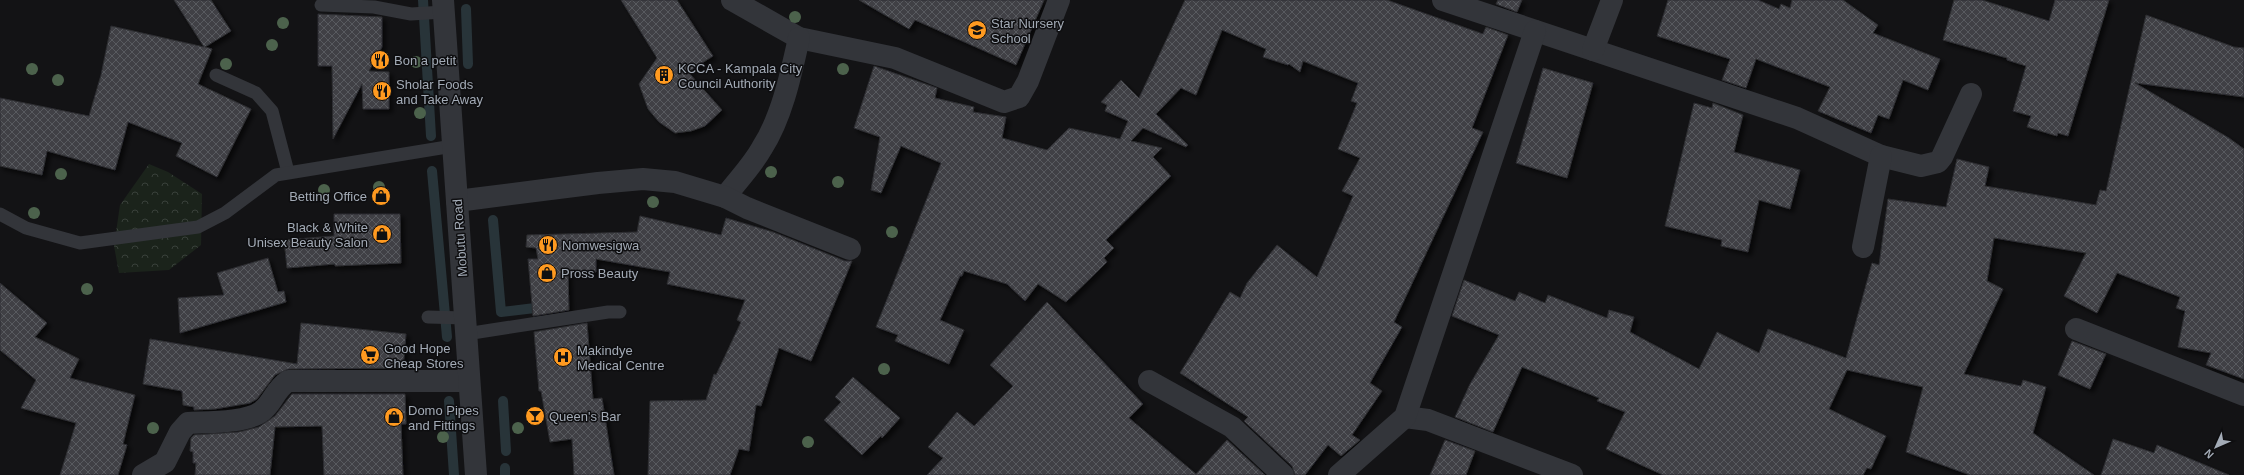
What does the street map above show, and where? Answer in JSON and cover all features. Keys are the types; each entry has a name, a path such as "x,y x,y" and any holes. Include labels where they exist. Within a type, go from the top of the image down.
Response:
{"street":[{"path":"732,0 799,38 895,58 1004,102 1019,97 1028,81 1059,0"},
{"path":"1443,0 1797,118 1881,156 1921,166 1938,162 1971,94"},
{"path":"1592,50 1612,0"},
{"name":"Mobutu Road","path":"441,8 453,146 476,475"},
{"path":"1339,475 1405,417 1535,30"},
{"path":"725,197 762,148 772,128 789,84 799,38"},
{"path":"1863,247 1881,156"},
{"path":"457,201 643,179 675,182 725,197 747,208 850,249"},
{"path":"2076,329 2244,395"},
{"path":"143,475 165,462 180,432 188,423 243,418 262,411 280,386 288,381 469,382"},
{"path":"1149,381 1232,427 1283,475"},
{"path":"1405,417 1428,420 1572,475"}],"lane":[{"path":"321,5 374,7 411,14 441,8"},
{"path":"216,75 256,93 272,111 288,172"},
{"path":"0,214 26,228 80,243 198,227 225,213 276,175 288,172 318,170 371,158 453,146"},
{"path":"428,317 466,326 620,312"}],"green space":[{"path":"149,164 168,172 202,194 201,245 169,270 119,273 114,246 120,205"}],"building":[{"path":"174,0 211,0 231,31 205,47 212,49 198,84 251,109 217,177 176,156 182,143 128,122 115,170 47,151 42,175 0,166 0,98 89,116 101,75 111,26 204,47"},
{"name":"KCCA - Kampala City Council Authority","path":"621,0 677,0 713,56 688,72 722,110 705,126 691,131 675,133 659,122 648,109 639,84 657,58"},
{"name":"Star Nursery School","path":"859,0 1044,0 1016,65 915,20 909,29"},
{"path":"1185,0 1387,0 1483,34 1486,27 1508,35 1472,128 1483,132 1394,322 1402,327 1370,383 1382,391 1352,435 1360,440 1341,456 1328,445 1305,475 1295,475 1292,466 1244,421 1248,417 1180,373 1230,292 1240,298 1247,283 1277,245 1317,277 1353,196 1342,191 1360,158 1338,149 1357,103 1351,101 1358,83 1303,61 1300,72 1289,64 1288,65 1263,57 1266,49 1222,30 1196,95 1181,88 1156,114 1188,145 1186,147 1143,128 1131,141 1162,148 1153,157 1171,176 1106,240 1114,248 1104,258 1107,262 1066,302 1038,284 1025,301 1007,284 964,271 962,276 960,276 940,320 964,330 949,364 895,341 898,335 876,327 941,163 901,146 881,193 871,190 880,137 854,128 874,66 937,88 935,98 974,107 973,112 1006,117 1002,138 1047,150 1069,128 1120,139 1128,121 1105,111 1107,105 1101,102 1121,80 1139,98"},
{"path":"1498,0 1522,0 1517,12 1496,4"},
{"path":"1668,0 1758,0 1779,9 1781,4 1790,8 1792,0 1843,0 1878,25 1873,33 1940,59 1928,90 1903,80 1889,119 1878,115 1871,133 1818,111 1830,87 1756,59 1746,88 1722,80 1730,59 1657,36"},
{"path":"1954,0 1982,0 2049,21 2055,0 2109,0 2068,136 2058,133 2057,136 2027,127 2031,116 2013,111 2026,66 2007,60 2007,58 1943,40"},
{"path":"318,14 382,17 382,47 369,71 389,72 389,109 363,109 362,84 333,139 332,66 318,66"},
{"path":"2146,15 2234,47 2244,48 2244,97 2135,83 2229,138 2244,149 2244,379 2206,365 2211,353 2178,347 2185,311 2176,308 2180,297 2117,273 2097,313 2064,296 2086,253 1994,238 1987,281 2003,289 1964,374 2021,386 2023,380 2046,387 2033,433 2094,475 1970,475 1906,452 1923,387 1847,370 1829,409 1886,436 1871,469 1867,468 1863,475 1663,475 1606,449 1625,412 1597,401 1599,398 1522,367 1493,432 1455,417 1470,384 1499,335 1452,316 1464,280 1515,301 1519,292 1545,303 1548,295 1607,318 1609,310 1634,317 1630,332 1699,369 1717,332 1759,353 1768,329 1846,358 1872,263 1879,265 1888,199 1946,207 1957,159 1989,167 1985,186 2096,205 2100,190 2106,191"},
{"path":"1543,68 1593,83 1567,178 1516,163"},
{"path":"1694,103 1712,108 1713,103 1743,115 1734,152 1800,170 1790,209 1759,200 1748,252 1721,246 1722,240 1665,226"},
{"path":"334,214 400,214 401,263 335,266 335,264 287,268 284,240 334,236"},
{"path":"640,216 721,235 726,218 773,232 845,261 852,261 811,361 779,348 761,406 756,405 749,451 739,449 730,475 648,475 650,401 706,400 714,374 716,375 741,322 737,320 745,300 667,284 670,272 596,259 596,272 568,273 569,310 533,316 528,259 538,259 536,248 526,247 527,235 637,232"},
{"path":"268,258 278,292 284,291 286,302 180,333 178,298 224,295 217,273"},
{"path":"0,283 47,323 35,337 79,359 70,378 135,395 123,444 127,445 118,475 60,475 76,423 21,408 36,380 0,350"},
{"path":"1047,302 1143,404 1129,418 1196,474 1227,440 1265,475 927,475 943,458 928,447 957,412 974,426 1013,386 990,365"},
{"path":"301,323 406,334 403,368 288,369 275,375 257,399 250,403 215,409 194,410 194,407 183,405 182,391 143,384 150,339 297,364"},
{"path":"587,323 593,399 602,398 614,475 574,475 572,439 550,442 541,391 539,391 534,332"},
{"path":"2072,341 2106,354 2090,389 2058,375"},
{"path":"853,377 900,418 882,438 881,436 862,455 824,420 841,402 835,397"},
{"path":"292,394 405,394 406,424 401,424 403,475 324,475 322,426 275,427 270,475 195,475 196,463 193,463 193,452 190,451 191,438 194,435 239,432 259,427 275,416"},
{"path":"2113,439 2154,453 2157,445 2229,475 2101,475"},
{"path":"1445,440 1475,451 1466,475 1430,475"}],"waterway":[{"path":"423,0 431,136"},
{"path":"466,9 468,64"},
{"path":"432,171 447,337"},
{"path":"493,220 501,312 535,308"},
{"path":"449,401 454,475"},
{"path":"503,401 506,451"},
{"path":"505,468 505,475"}],"place":[{"name":"Star Nursery School","path":"977,30"},
{"name":"Bon a petit","path":"380,60"},
{"name":"KCCA - Kampala City Council Authority","path":"664,75"},
{"name":"Sholar Foods and Take Away","path":"382,91"},
{"name":"Betting Office","path":"381,196"},
{"name":"Black & White Unisex Beauty Salon","path":"382,234"},
{"name":"Nomwesigwa","path":"548,245"},
{"name":"Pross Beauty","path":"547,273"},
{"name":"Good Hope Cheap Stores","path":"370,355"},
{"name":"Makindye Medical Centre","path":"563,357"},
{"name":"Queen's Bar","path":"535,416"},
{"name":"Domo Pipes and Fittings","path":"394,417"}]}
